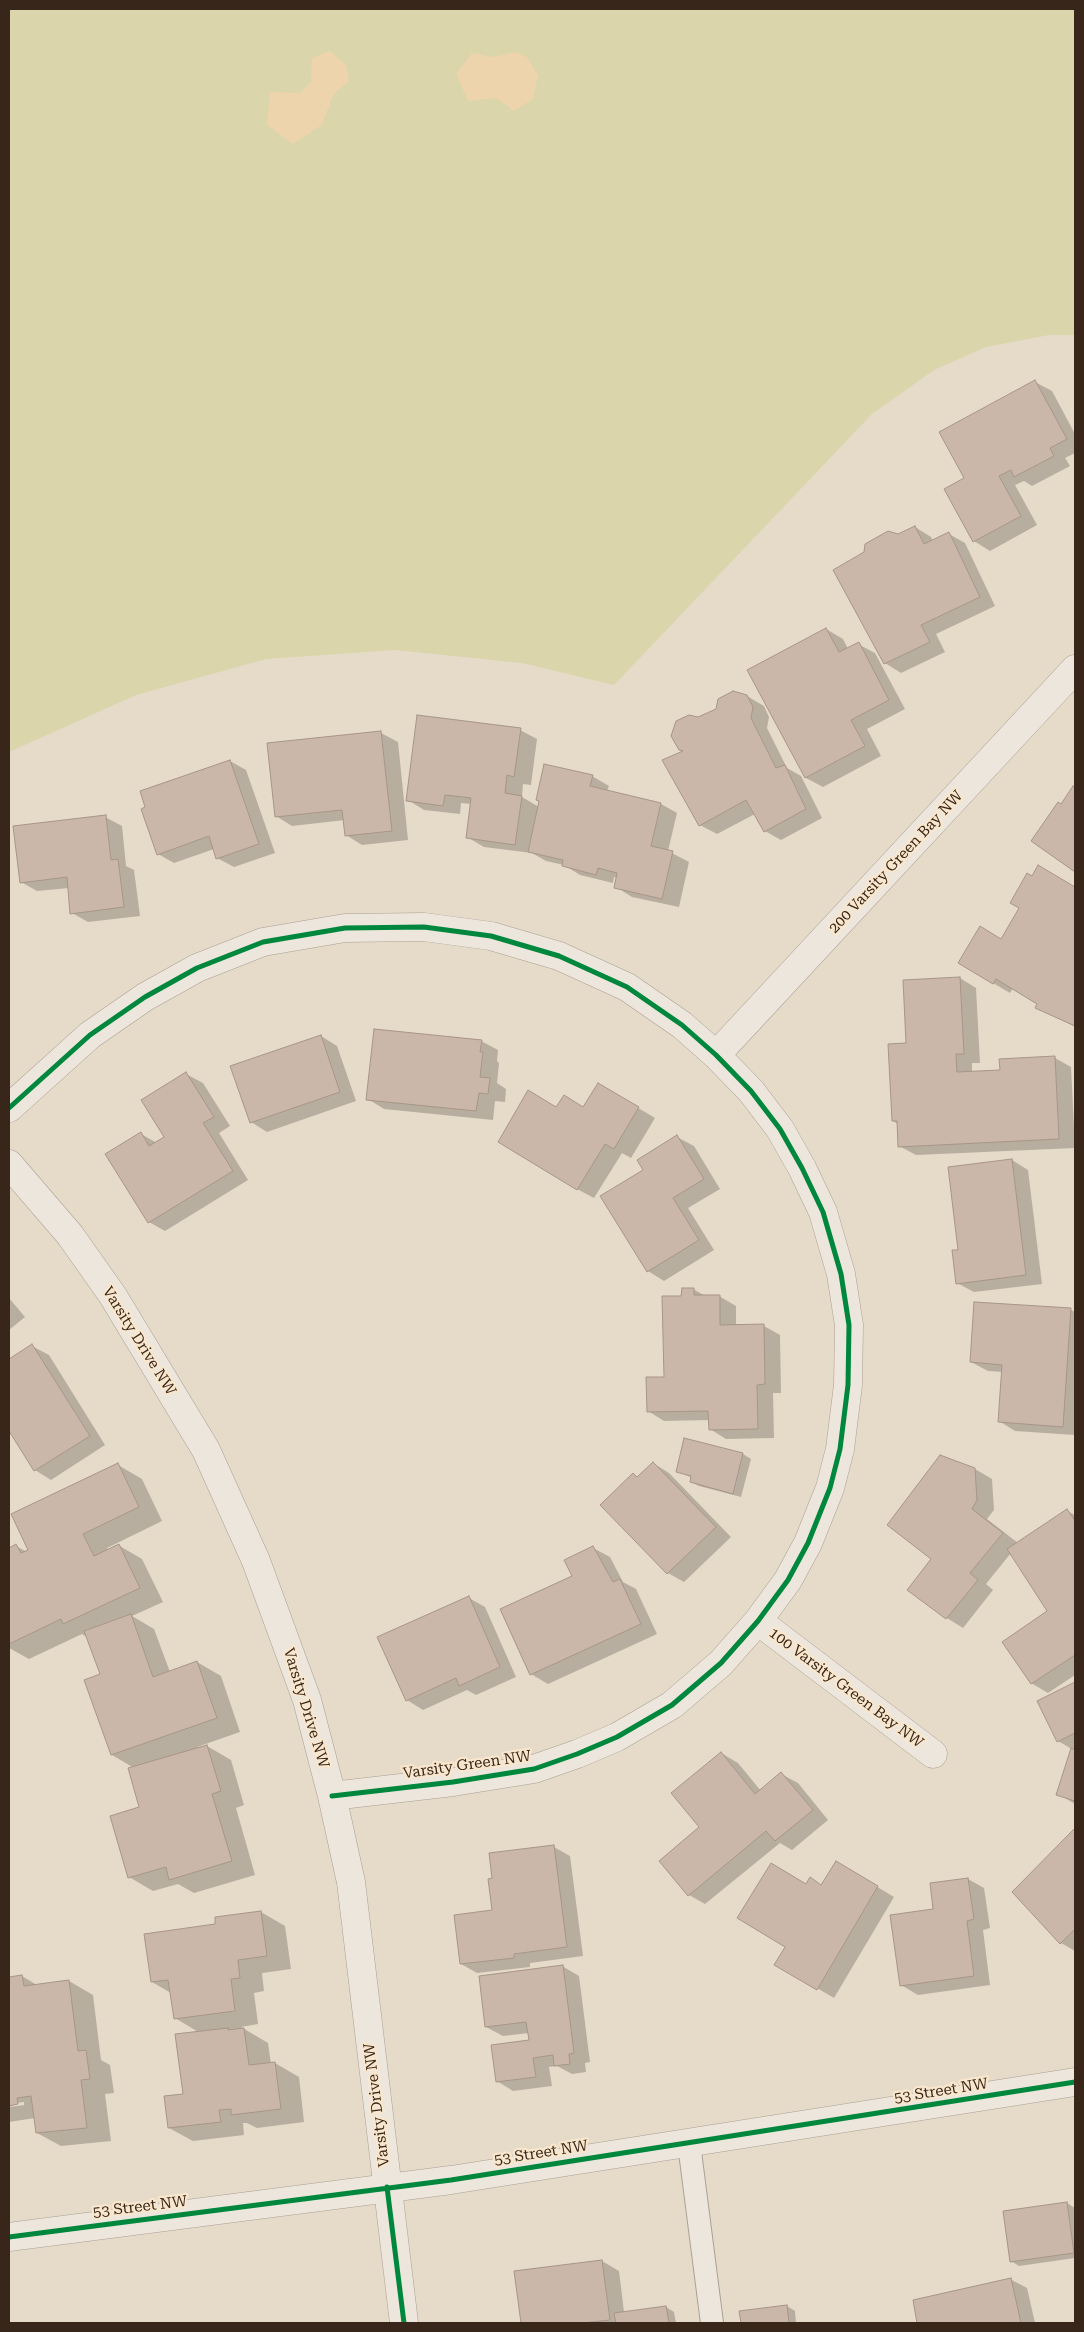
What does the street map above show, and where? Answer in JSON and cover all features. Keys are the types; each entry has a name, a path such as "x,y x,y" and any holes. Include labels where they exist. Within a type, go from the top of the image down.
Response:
{"street":[{"name":"200 Varsity Green Bay NW","path":"716,1054 1075,668"},
{"name":"Varsity Green NW","path":"9,1108 90,1035 145,997 197,968 263,942 345,928 424,927 481,934 559,956 627,987 682,1025 716,1054 751,1091 780,1130 802,1168 823,1212 840,1274 849,1326 848,1385 843,1431 830,1488 808,1543 788,1580 758,1621 721,1663 672,1705 617,1737 578,1754 534,1769 453,1782 332,1796"},
{"name":"Varsity Drive NW","path":"9,1164 70,1235 113,1296 206,1450 256,1561 306,1700 332,1796 350,1882 404,2323"},
{"name":"100 Varsity Green Bay NW","path":"758,1621 933,1754"},
{"name":"53 Street NW","path":"9,2237 451,2180 1075,2082"}],"lane":[{"path":"689,2144 712,2323"}],"shaded area":[{"path":"9,9 1075,9 1075,335 1049,335 986,347 934,370 872,414 614,685 522,663 395,650 266,659 136,695 9,752"}],"sand":[{"path":"330,51 346,65 349,81 333,95 322,125 293,144 267,125 270,92 300,93 311,82 312,58"},
{"path":"516,52 528,58 538,76 533,99 514,111 496,98 468,101 456,74 472,53 493,57"}],"building":[{"path":"1035,380 1067,439 1050,448 1054,456 1014,477 1011,470 999,476 1021,516 973,542 944,489 964,478 939,432"},
{"path":"915,526 924,544 949,532 980,597 921,625 930,642 884,664 833,570 864,552 865,544 888,531 898,534"},
{"path":"826,628 839,652 859,642 889,700 851,720 865,746 805,778 747,670"},
{"path":"733,691 747,695 753,707 751,718 776,768 785,765 806,809 764,832 746,800 699,826 662,760 683,751 679,750 671,736 676,721 689,715 698,717 716,709 718,699"},
{"path":"417,715 521,728 514,777 507,775 505,793 522,796 515,845 466,838 471,798 445,795 443,806 406,801"},
{"path":"381,731 392,831 345,836 342,810 275,817 267,743"},
{"path":"230,760 259,844 216,859 209,836 157,855 141,809 145,807 140,791"},
{"path":"544,764 593,775 590,786 661,803 651,846 673,851 662,899 614,888 617,873 598,868 596,875 562,866 563,860 528,852 539,801 536,800"},
{"path":"1073,786 1075,788 1075,872 1031,841 1058,802 1061,804"},
{"path":"106,815 111,860 118,859 124,907 70,914 67,877 20,883 13,826"},
{"path":"1038,865 1075,887 1075,1026 1035,1008 1037,1004 996,979 993,984 958,963 980,926 1001,939 1019,908 1010,903 1027,873 1032,876"},
{"path":"960,977 964,1054 956,1054 957,1072 1000,1070 999,1059 1055,1056 1059,1139 898,1147 897,1121 892,1121 888,1044 906,1043 903,980"},
{"path":"374,1029 482,1040 480,1052 483,1052 480,1077 490,1078 488,1094 479,1093 476,1111 366,1100"},
{"path":"321,1035 340,1092 250,1123 230,1066"},
{"path":"186,1072 214,1117 203,1123 233,1171 148,1223 105,1154 141,1132 149,1146 164,1137 141,1100"},
{"path":"598,1083 639,1107 614,1149 605,1144 577,1190 498,1142 528,1090 556,1107 564,1095 583,1107"},
{"path":"677,1135 704,1179 673,1198 699,1240 647,1272 600,1196 643,1170 637,1160"},
{"path":"1012,1159 1026,1275 956,1284 952,1250 958,1250 948,1167"},
{"path":"682,1288 694,1288 694,1295 720,1295 720,1325 764,1324 765,1384 757,1385 758,1429 709,1430 708,1411 647,1412 646,1377 664,1377 662,1296 681,1296"},
{"path":"974,1302 1071,1308 1063,1427 998,1422 1002,1365 970,1362"},
{"path":"32,1344 90,1436 34,1471 9,1431 9,1359"},
{"path":"684,1438 743,1453 733,1494 690,1482 691,1476 676,1472"},
{"path":"940,1455 975,1468 977,1500 972,1509 1003,1533 970,1573 978,1580 946,1619 907,1590 931,1559 887,1525"},
{"path":"653,1462 716,1527 667,1574 600,1505 633,1473 637,1477"},
{"path":"118,1463 139,1507 83,1534 94,1556 119,1544 140,1588 63,1624 61,1619 9,1644 9,1548 16,1544 21,1553 28,1550 11,1514"},
{"path":"1067,1509 1075,1521 1075,1655 1031,1684 1002,1642 1047,1611 1007,1549"},
{"path":"593,1546 613,1582 620,1579 641,1624 530,1675 500,1609 572,1576 564,1560"},
{"path":"469,1596 500,1667 459,1686 456,1678 406,1701 377,1637"},
{"path":"131,1614 153,1677 197,1661 217,1718 111,1755 84,1680 100,1674 84,1631"},
{"path":"1075,1682 1075,1733 1057,1742 1037,1701"},
{"path":"207,1745 221,1791 212,1794 232,1861 169,1880 166,1867 128,1878 110,1816 139,1807 128,1768"},
{"path":"1071,1748 1075,1750 1075,1801 1056,1795"},
{"path":"721,1752 755,1794 781,1772 813,1810 775,1841 766,1831 688,1896 659,1861 699,1827 671,1793"},
{"path":"1075,1828 1075,1929 1060,1944 1012,1892"},
{"path":"554,1845 567,1947 514,1954 514,1958 460,1964 454,1915 492,1910 488,1879 492,1878 489,1853"},
{"path":"836,1861 878,1886 817,1990 774,1965 785,1947 737,1918 771,1863 806,1884 810,1877 821,1885"},
{"path":"968,1878 974,1919 967,1921 974,1976 900,1986 890,1915 933,1909 930,1883"},
{"path":"261,1911 267,1956 238,1960 240,1978 231,1979 235,2011 174,2019 168,1980 151,1982 144,1934 215,1924 215,1917"},
{"path":"563,1965 574,2053 569,2054 570,2064 554,2066 553,2055 533,2058 536,2077 496,2082 491,2045 529,2040 526,2022 485,2027 479,1976"},
{"path":"22,1975 24,1986 69,1980 78,2051 86,2050 90,2079 81,2080 87,2128 36,2133 31,2096 17,2098 18,2104 9,2106 9,1977"},
{"path":"228,2028 228,2030 244,2028 249,2065 275,2062 281,2109 231,2115 231,2109 219,2110 221,2122 168,2128 164,2096 183,2094 175,2034"},
{"path":"1067,2202 1074,2253 1010,2262 1003,2211"},
{"path":"602,2260 610,2320 583,2323 521,2323 514,2271"},
{"path":"1011,2278 1021,2323 917,2323 913,2300"},
{"path":"787,2305 789,2323 741,2323 739,2311"},
{"path":"666,2306 669,2323 616,2323 614,2313"}],"cycle path":[{"path":"9,1108 90,1035 145,997 197,968 263,942 345,928 424,927 491,936 559,956 627,987 682,1025 716,1055 751,1091 780,1129 802,1168 823,1212 841,1274 849,1325 848,1385 840,1449 830,1488 808,1543 788,1580 758,1621 721,1663 672,1705 617,1737 577,1754 534,1769 453,1782 332,1796"},
{"path":"9,2237 451,2180 1075,2082"},
{"path":"387,2187 404,2323"}]}
